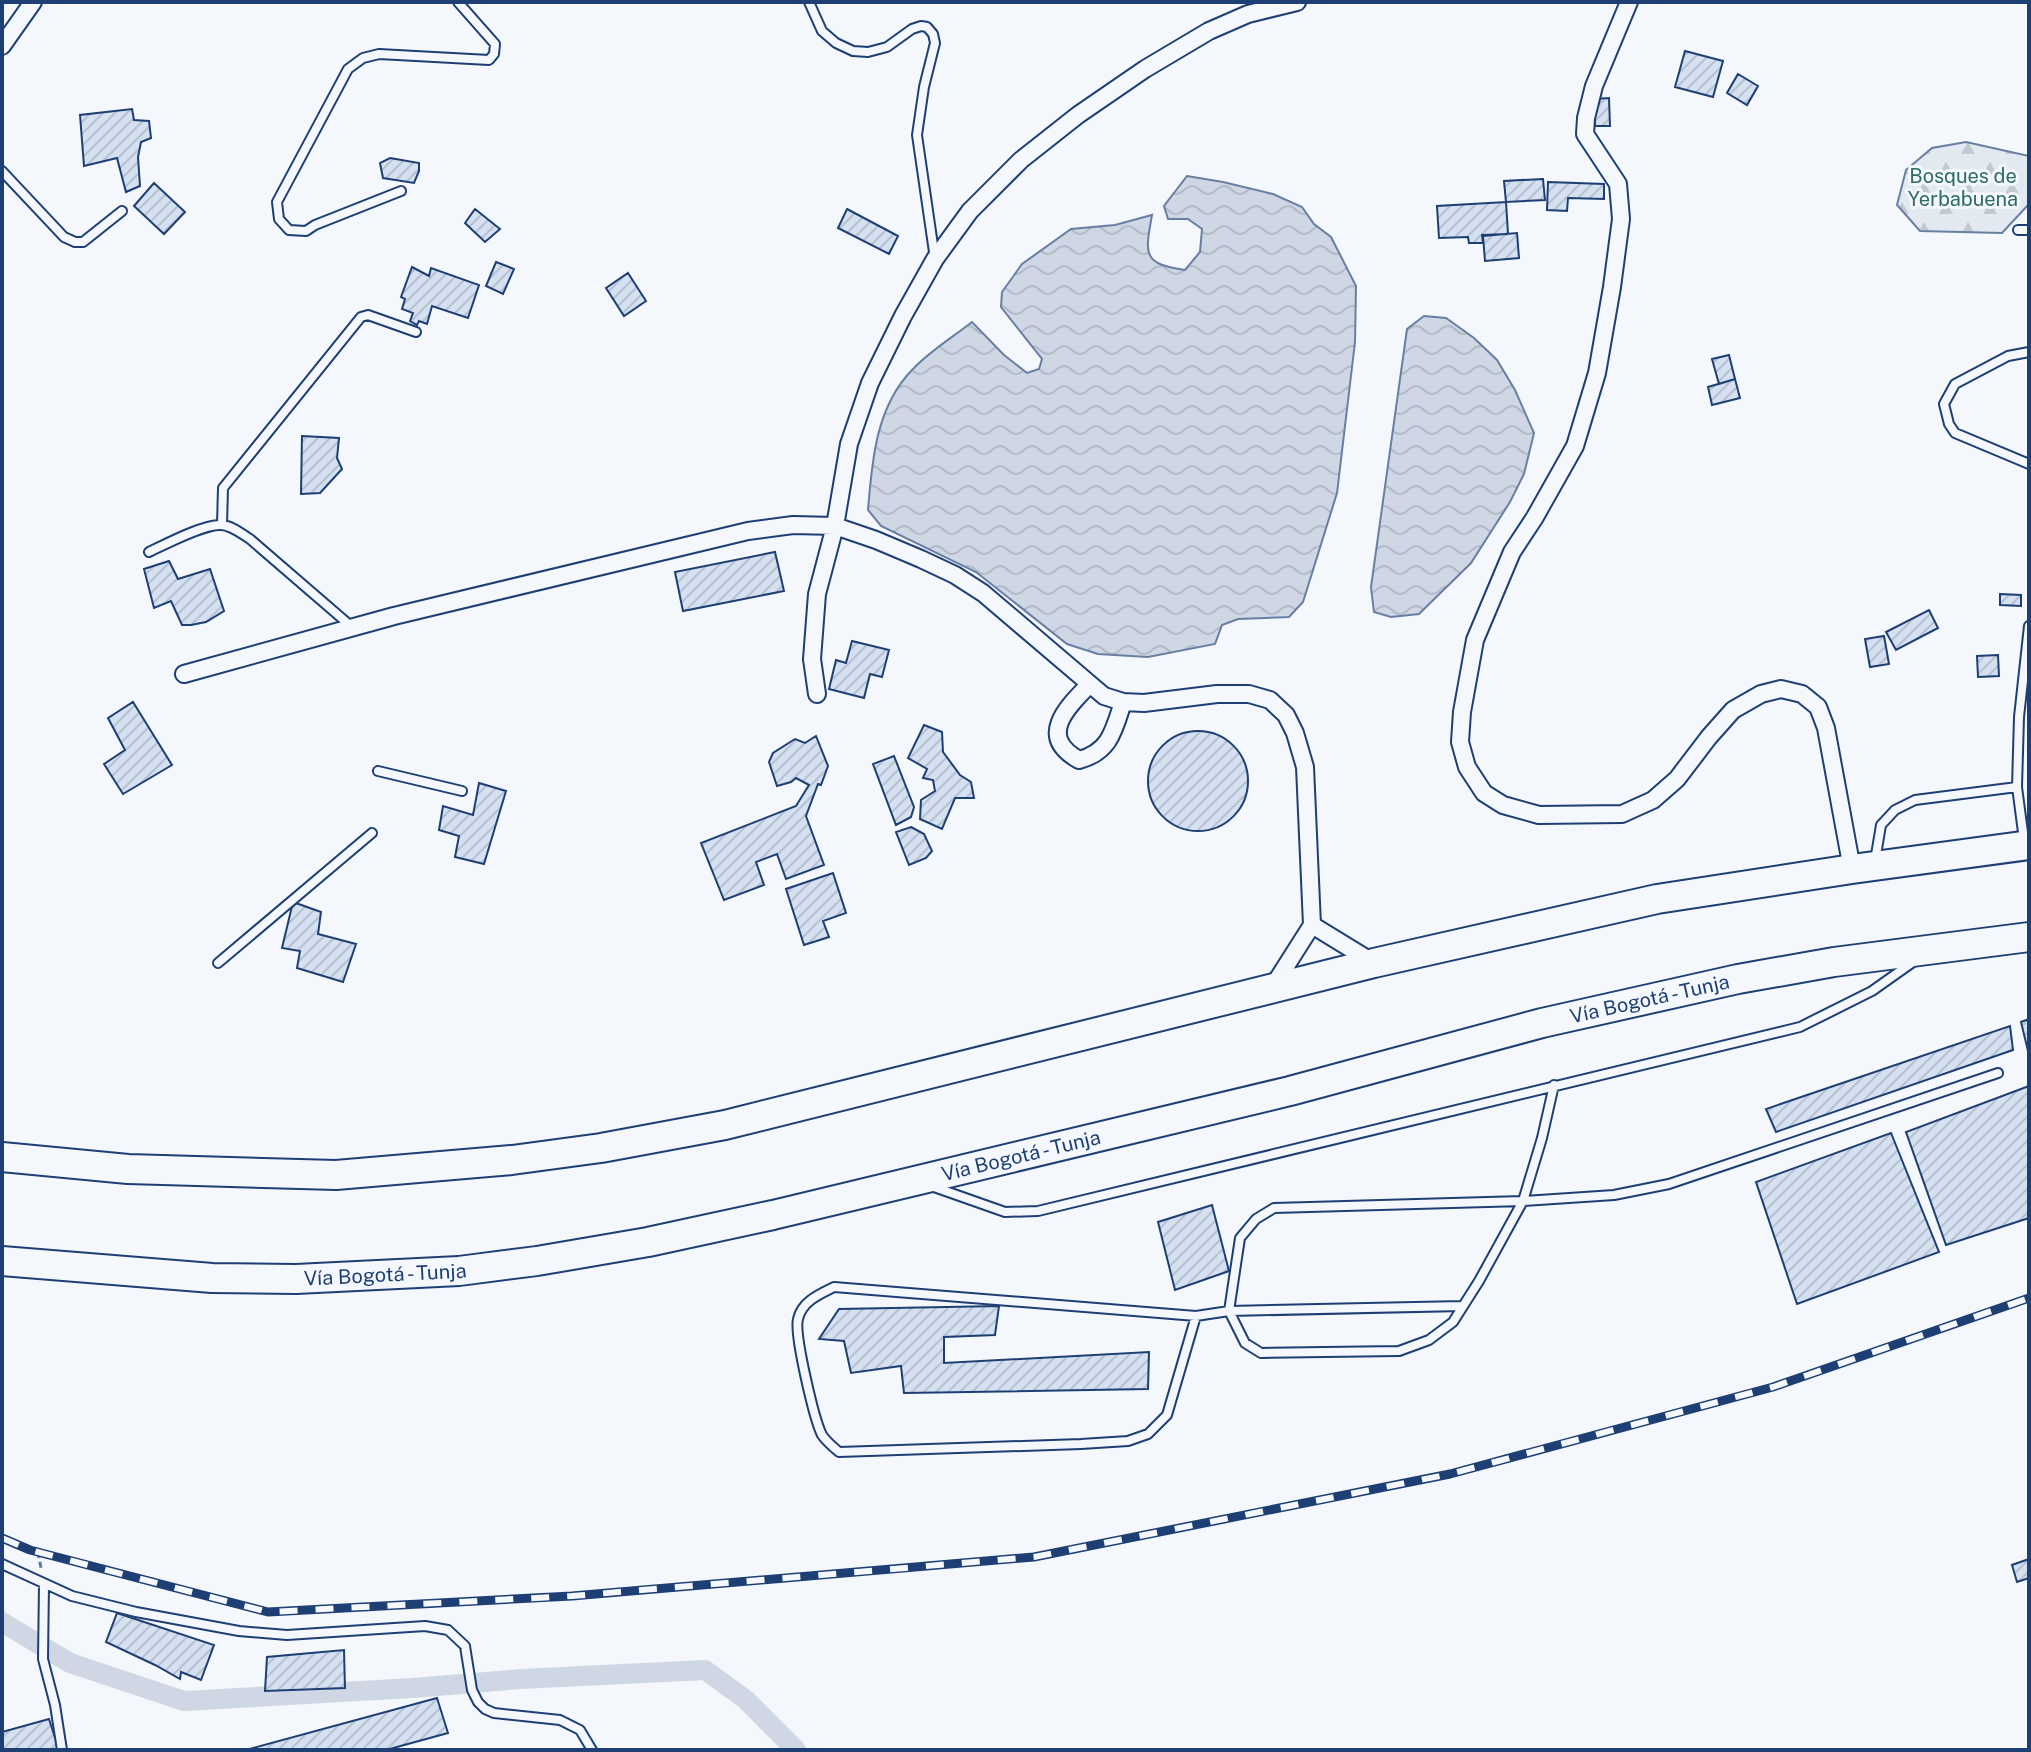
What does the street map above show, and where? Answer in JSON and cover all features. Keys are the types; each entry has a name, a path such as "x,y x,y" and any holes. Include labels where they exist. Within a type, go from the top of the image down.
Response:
{"highway":[{"path":"2,1157 128,1169 336,1175 512,1160 601,1148 725,1125 1374,963 1657,899 2027,845"},
{"name":"Vía Bogotá - Tunja","path":"2,1261 212,1278 296,1279 459,1271 537,1261 648,1242 773,1215 1290,1091 1542,1023 1738,979 1834,962 2029,937"}],"street":[{"path":"2,46 33,2"},
{"path":"817,694 812,659 817,594 835,526 849,444 870,383 935,259 970,211 1021,160 1078,115 1145,69 1209,31 1248,14 1297,2"},
{"path":"1629,2 1594,86 1586,118 1585,134 1618,184 1621,219 1597,373 1575,446 1512,552 1475,640 1462,712 1460,742 1463,754 1467,767 1484,793 1503,805 1539,815 1622,814 1653,800 1677,779 1733,710 1761,694 1781,689 1802,694 1818,707 1826,728 1863,867"},
{"path":"184,674 410,612 748,531 793,525 835,526 887,544 955,575 983,593 1104,696 1123,702 1144,703 1217,694 1249,694 1270,700 1286,715 1305,767 1312,925 1271,990"},
{"path":"1089,685 1065,711 1058,728 1058,740 1066,753 1079,760 1093,757 1104,748 1123,702"},
{"path":"1312,925 1374,963"}],"lane":[{"path":"401,191 306,231 289,230 279,219 277,202 348,69 363,58 379,54 489,60 494,54 495,44 458,2"},
{"path":"809,2 822,31 836,43 853,51 868,52 887,47 921,26 927,27 933,34 935,43 917,135 935,259"},
{"path":"2,171 64,237 75,242 83,242 122,211"},
{"path":"2018,230 2029,230"},
{"path":"222,525 223,488 361,317 368,315 416,332"},
{"path":"2029,352 2008,356 1955,384 1944,404 1949,424 1955,433 2029,464"},
{"path":"149,552 205,528 222,525 236,530 352,627"},
{"path":"2027,845 2017,787 2019,717 2029,626"},
{"path":"378,771 462,791"},
{"path":"1863,867 1881,825 1895,810 1915,800 2017,787"},
{"path":"218,963 372,833"},
{"path":"915,1180 1005,1212 1038,1211 1800,1027 1872,991 1932,949"},
{"path":"1554,1085 1523,1201 1453,1322 1429,1340 1399,1351 1261,1353 1245,1343 1229,1311 1240,1238 1256,1219 1274,1208 1523,1201 1614,1195 1669,1184 1998,1073"},
{"path":"1196,1316 1167,1415 1148,1434 1128,1441 1081,1444 839,1452 823,1437 815,1417 802,1363 797,1320 805,1305 834,1287 1196,1316 1229,1311 1463,1306"},
{"path":"2,1564 72,1596 239,1631 287,1635 425,1626 448,1630 465,1646 472,1690 478,1702 494,1713 560,1720 580,1730 592,1750"},
{"path":"44,1584 43,1659 62,1750"}],"green space":[{"name":"Bosques de Yerbabuena","path":"1966,142 2029,156 2029,204 2002,233 1920,231 1897,205 1906,170 1932,148"}],"water":[{"path":"1187,176 1273,194 1302,207 1314,224 1331,237 1356,286 1355,342 1337,493 1303,602 1289,617 1238,619 1222,625 1215,644 1148,657 1098,654 1067,644 976,572 881,526 868,510 874,453 884,417 901,384 927,356 972,322 1004,355 1027,373 1039,369 1042,359 1001,307 1002,292 1022,264 1071,229 1115,225 1152,215 1148,239 1150,255 1161,264 1185,270 1200,252 1202,229 1188,219 1168,219 1164,206"},
{"path":"1424,316 1446,318 1497,360 1515,390 1534,433 1524,474 1471,563 1419,614 1391,617 1374,612 1371,587 1407,329"}],"building":[{"path":"1685,51 1723,61 1713,97 1675,87"},
{"path":"1738,74 1758,86 1747,105 1727,93"},
{"path":"1609,98 1610,126 1595,126 1594,99"},
{"path":"132,109 134,120 149,121 151,138 141,142 138,157 140,186 126,192 117,158 84,166 80,115"},
{"path":"390,158 419,163 414,183 383,178 380,163"},
{"path":"1543,179 1545,200 1506,202 1504,181"},
{"path":"1548,182 1604,184 1604,199 1568,198 1567,211 1547,210"},
{"path":"154,183 185,212 164,234 134,206"},
{"path":"1506,202 1508,234 1482,235 1483,243 1469,243 1468,237 1439,238 1437,206"},
{"path":"475,209 500,229 485,242 465,223"},
{"path":"847,209 898,236 889,254 838,228"},
{"path":"1517,233 1519,258 1485,261 1483,236"},
{"path":"496,262 514,269 503,294 486,286"},
{"path":"412,267 429,276 431,268 479,285 468,318 432,306 427,324 419,321 417,325 410,321 413,313 402,309 405,299 401,297"},
{"path":"628,273 646,301 624,316 606,288"},
{"path":"1729,355 1735,379 1719,384 1712,359"},
{"path":"1735,379 1740,398 1712,405 1708,387"},
{"path":"302,436 339,438 337,458 342,469 320,493 301,494"},
{"path":"775,552 784,591 683,611 675,572"},
{"path":"169,561 178,579 210,569 224,611 206,622 182,625 171,601 154,608 144,569"},
{"path":"2000,594 2021,595 2021,606 2000,605"},
{"path":"1929,610 1938,628 1896,650 1886,632"},
{"path":"1884,636 1889,664 1870,667 1865,639"},
{"path":"852,641 889,650 882,677 870,674 864,698 829,689 836,660 846,663"},
{"path":"1998,655 1999,676 1978,677 1977,656"},
{"path":"133,702 172,765 123,794 104,764 125,750 108,718"},
{"path":"924,725 942,732 943,752 960,775 971,782 974,798 955,798 942,829 920,819 921,800 935,791 933,780 923,778 927,769 908,758"},
{"path":"1198,731 1226,739 1240,753 1248,781 1240,809 1226,823 1198,831 1170,823 1156,809 1148,781 1156,753 1170,739"},
{"path":"816,736 828,766 806,816 824,865 786,879 777,854 756,862 764,885 724,900 701,843 796,806 809,785 796,778 777,786 769,762 773,753 795,739 805,743"},
{"path":"894,756 914,807 911,817 896,825 873,764"},
{"path":"479,783 506,791 484,864 455,857 459,836 439,830 443,806 473,815"},
{"path":"911,827 924,834 932,851 926,858 909,865 896,832"},
{"path":"833,873 846,913 823,921 829,937 804,945 786,889"},
{"path":"293,902 321,912 318,934 356,944 343,982 297,968 300,951 282,948"},
{"path":"2029,1019 2029,1050 2028,1051 2021,1022"},
{"path":"2010,1026 2013,1050 1776,1132 1766,1109"},
{"path":"2029,1086 2029,1218 1946,1245 1906,1132"},
{"path":"1891,1133 1939,1252 1797,1304 1756,1182"},
{"path":"1212,1205 1229,1271 1175,1290 1158,1222"},
{"path":"999,1306 995,1335 944,1337 944,1363 1149,1352 1148,1389 904,1393 901,1366 851,1373 844,1341 819,1339 839,1309"},
{"path":"2029,1559 2029,1578 2017,1582 2012,1565"},
{"path":"117,1613 214,1645 201,1680 181,1672 180,1679 106,1642"},
{"path":"344,1650 345,1688 265,1691 267,1657"},
{"path":"437,1698 448,1733 386,1750 246,1750"},
{"path":"49,1719 59,1750 2,1750 2,1732"}],"waterway":[{"path":"2,1622 70,1663 184,1701 705,1670 745,1699 796,1750"}],"railway":[{"path":"2,1538 30,1550 268,1612 572,1596 1034,1557 1450,1474 1773,1387 2029,1298"}]}
